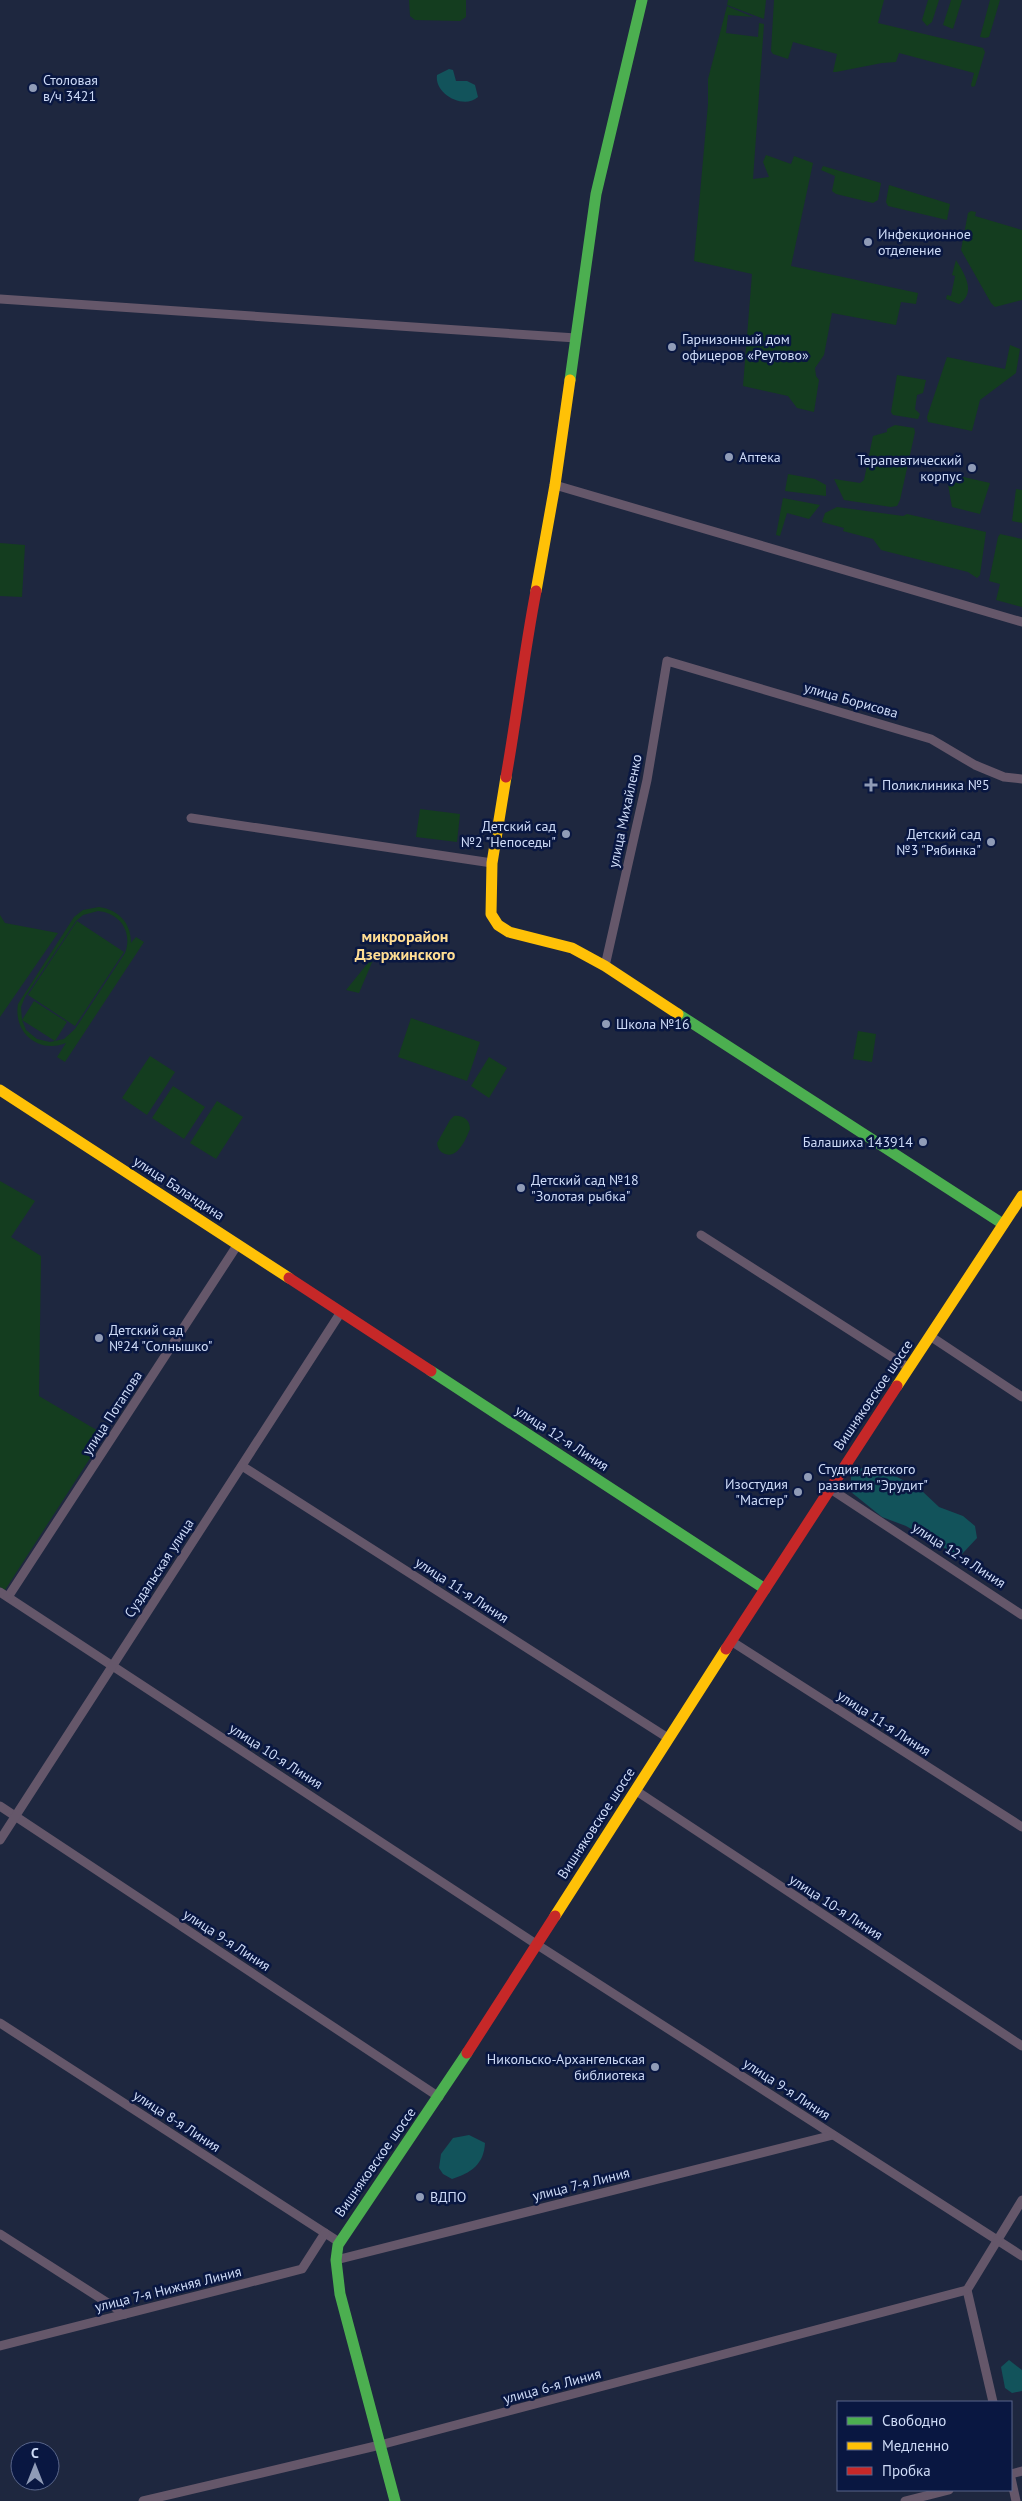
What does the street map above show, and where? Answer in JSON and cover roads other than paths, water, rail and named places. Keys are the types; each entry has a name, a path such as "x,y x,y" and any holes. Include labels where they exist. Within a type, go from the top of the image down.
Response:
{"street":[{"path":"642,0 596,194 555,485 520,678 519,701 492,863 491,914 498,925 509,932 543,939 572,948 605,966 1003,1224"},
{"path":"0,299 576,338"},
{"path":"555,485 1022,622"},
{"name":"улица Борисова","path":"666,661 916,734 931,739 975,766 1004,777 1022,779"},
{"name":"улица Михайленко","path":"605,966 647,780 666,661"},
{"path":"191,818 492,863"},
{"name":"улица Баландина","path":"0,1090 341,1312"},
{"name":"Вишняковское шоссе","path":"396,2501 340,2294 336,2260 339,2242 439,2097 829,1488 1022,1196"},
{"path":"700,1234 909,1368"},
{"name":"улица Потапова","path":"4,1594 238,1244"},
{"name":"Суздальская улица","path":"0,1840 341,1312"},
{"name":"улица 12-я Линия","path":"341,1312 765,1589"},
{"path":"930,1336 1022,1396"},
{"name":"улица 11-я Линия","path":"242,1466 668,1738"},
{"name":"улица 12-я Линия","path":"829,1488 1022,1615"},
{"name":"улица 10-я Линия","path":"4,1594 536,1944"},
{"name":"улица 11-я Линия","path":"731,1641 1022,1828"},
{"name":"улица 10-я Линия","path":"635,1790 1022,2046"},
{"name":"улица 9-я Линия","path":"0,1806 439,2097"},
{"name":"улица 9-я Линия","path":"536,1944 1022,2256"},
{"name":"улица 8-я Линия","path":"0,2023 339,2242"},
{"name":"улица 7-я Линия","path":"336,2260 833,2135"},
{"path":"993,2401 967,2290 1022,2200"},
{"name":"улица 7-я Нижняя Линия","path":"0,2346 302,2269 325,2233"},
{"path":"0,2234 125,2314"},
{"name":"улица 6-я Линия","path":"143,2501 380,2445 967,2290"},
{"path":"1012,2483 1016,2501"},
{"path":"905,2501 945,2491"}],"place":[{"name":"Столовая в/ч 3421","path":"33,88"},
{"name":"Инфекционное отделение","path":"868,242"},
{"name":"Гарнизонный дом офицеров «Реутово»","path":"672,347"},
{"name":"Аптека","path":"729,457"},
{"name":"Терапевтический корпус","path":"972,468"},
{"name":"Поликлиника №5","path":"871,785"},
{"name":"Детский сад №2 \"Непоседы\"","path":"566,834"},
{"name":"Детский сад №3 \"Рябинка\"","path":"991,842"},
{"name":"Школа №16","path":"606,1024"},
{"name":"Балашиха 143914","path":"923,1142"},
{"name":"Детский сад №18 \"Золотая рыбка\"","path":"521,1188"},
{"name":"Детский сад №24 \"Солнышко\"","path":"99,1338"},
{"name":"Студия детского развития \"Эрудит\"","path":"808,1477"},
{"name":"Изостудия \"Мастер\"","path":"798,1492"},
{"name":"Никольско-Архангельская библиотека","path":"655,2067"},
{"name":"ВДПО","path":"420,2197"}],"district":[{"name":"микрорайон Дзержинского","path":"405,945"}]}
